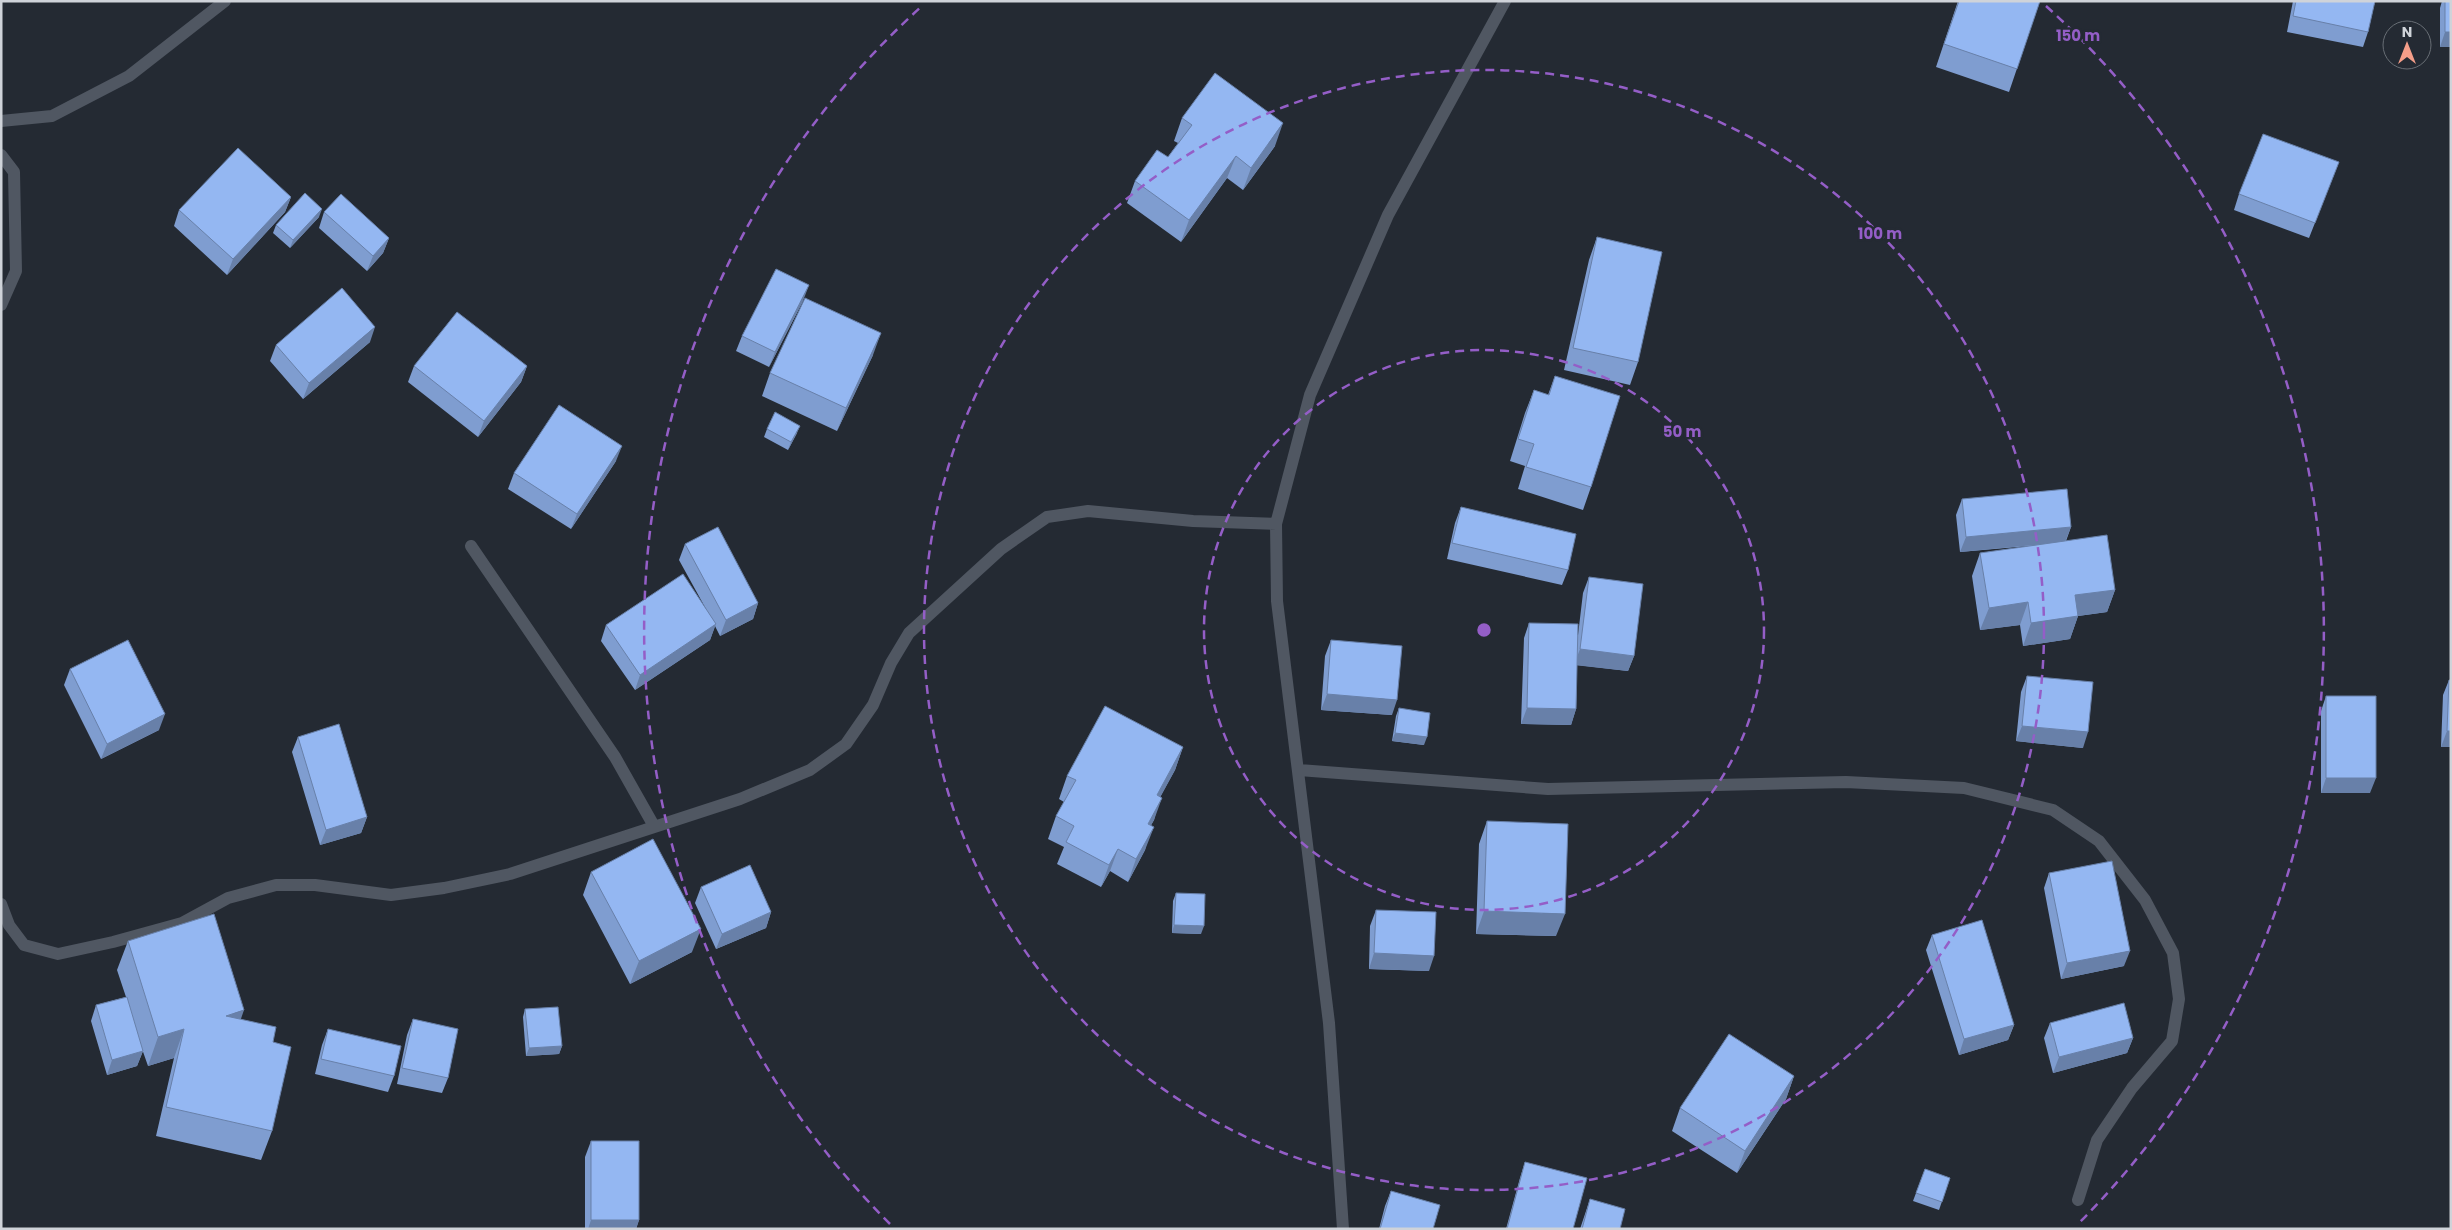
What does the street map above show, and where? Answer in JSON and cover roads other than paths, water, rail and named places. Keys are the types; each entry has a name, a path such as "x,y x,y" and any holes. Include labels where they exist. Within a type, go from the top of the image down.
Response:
{"street":[{"path":"1,121 52,116 129,76 225,1"},
{"path":"1344,1229 1329,1023 1278,601 1276,524 1310,395 1388,215 1505,1"},
{"path":"1,155 14,172 16,271 1,305"},
{"path":"1,904 9,925 24,946 58,954 113,942 182,923 228,898 276,885 315,885 391,895 444,888 510,874 740,799 801,773 846,744 873,705 891,662 909,633 1001,549 1047,517 1088,512 1193,521 1276,524"},
{"path":"471,546 615,757 654,826"},
{"path":"1299,770 1548,789 1846,782 1954,788 2053,810 2099,841 2145,900 2173,953 2179,999 2172,1041 2132,1088 2097,1140 2078,1200"}]}
